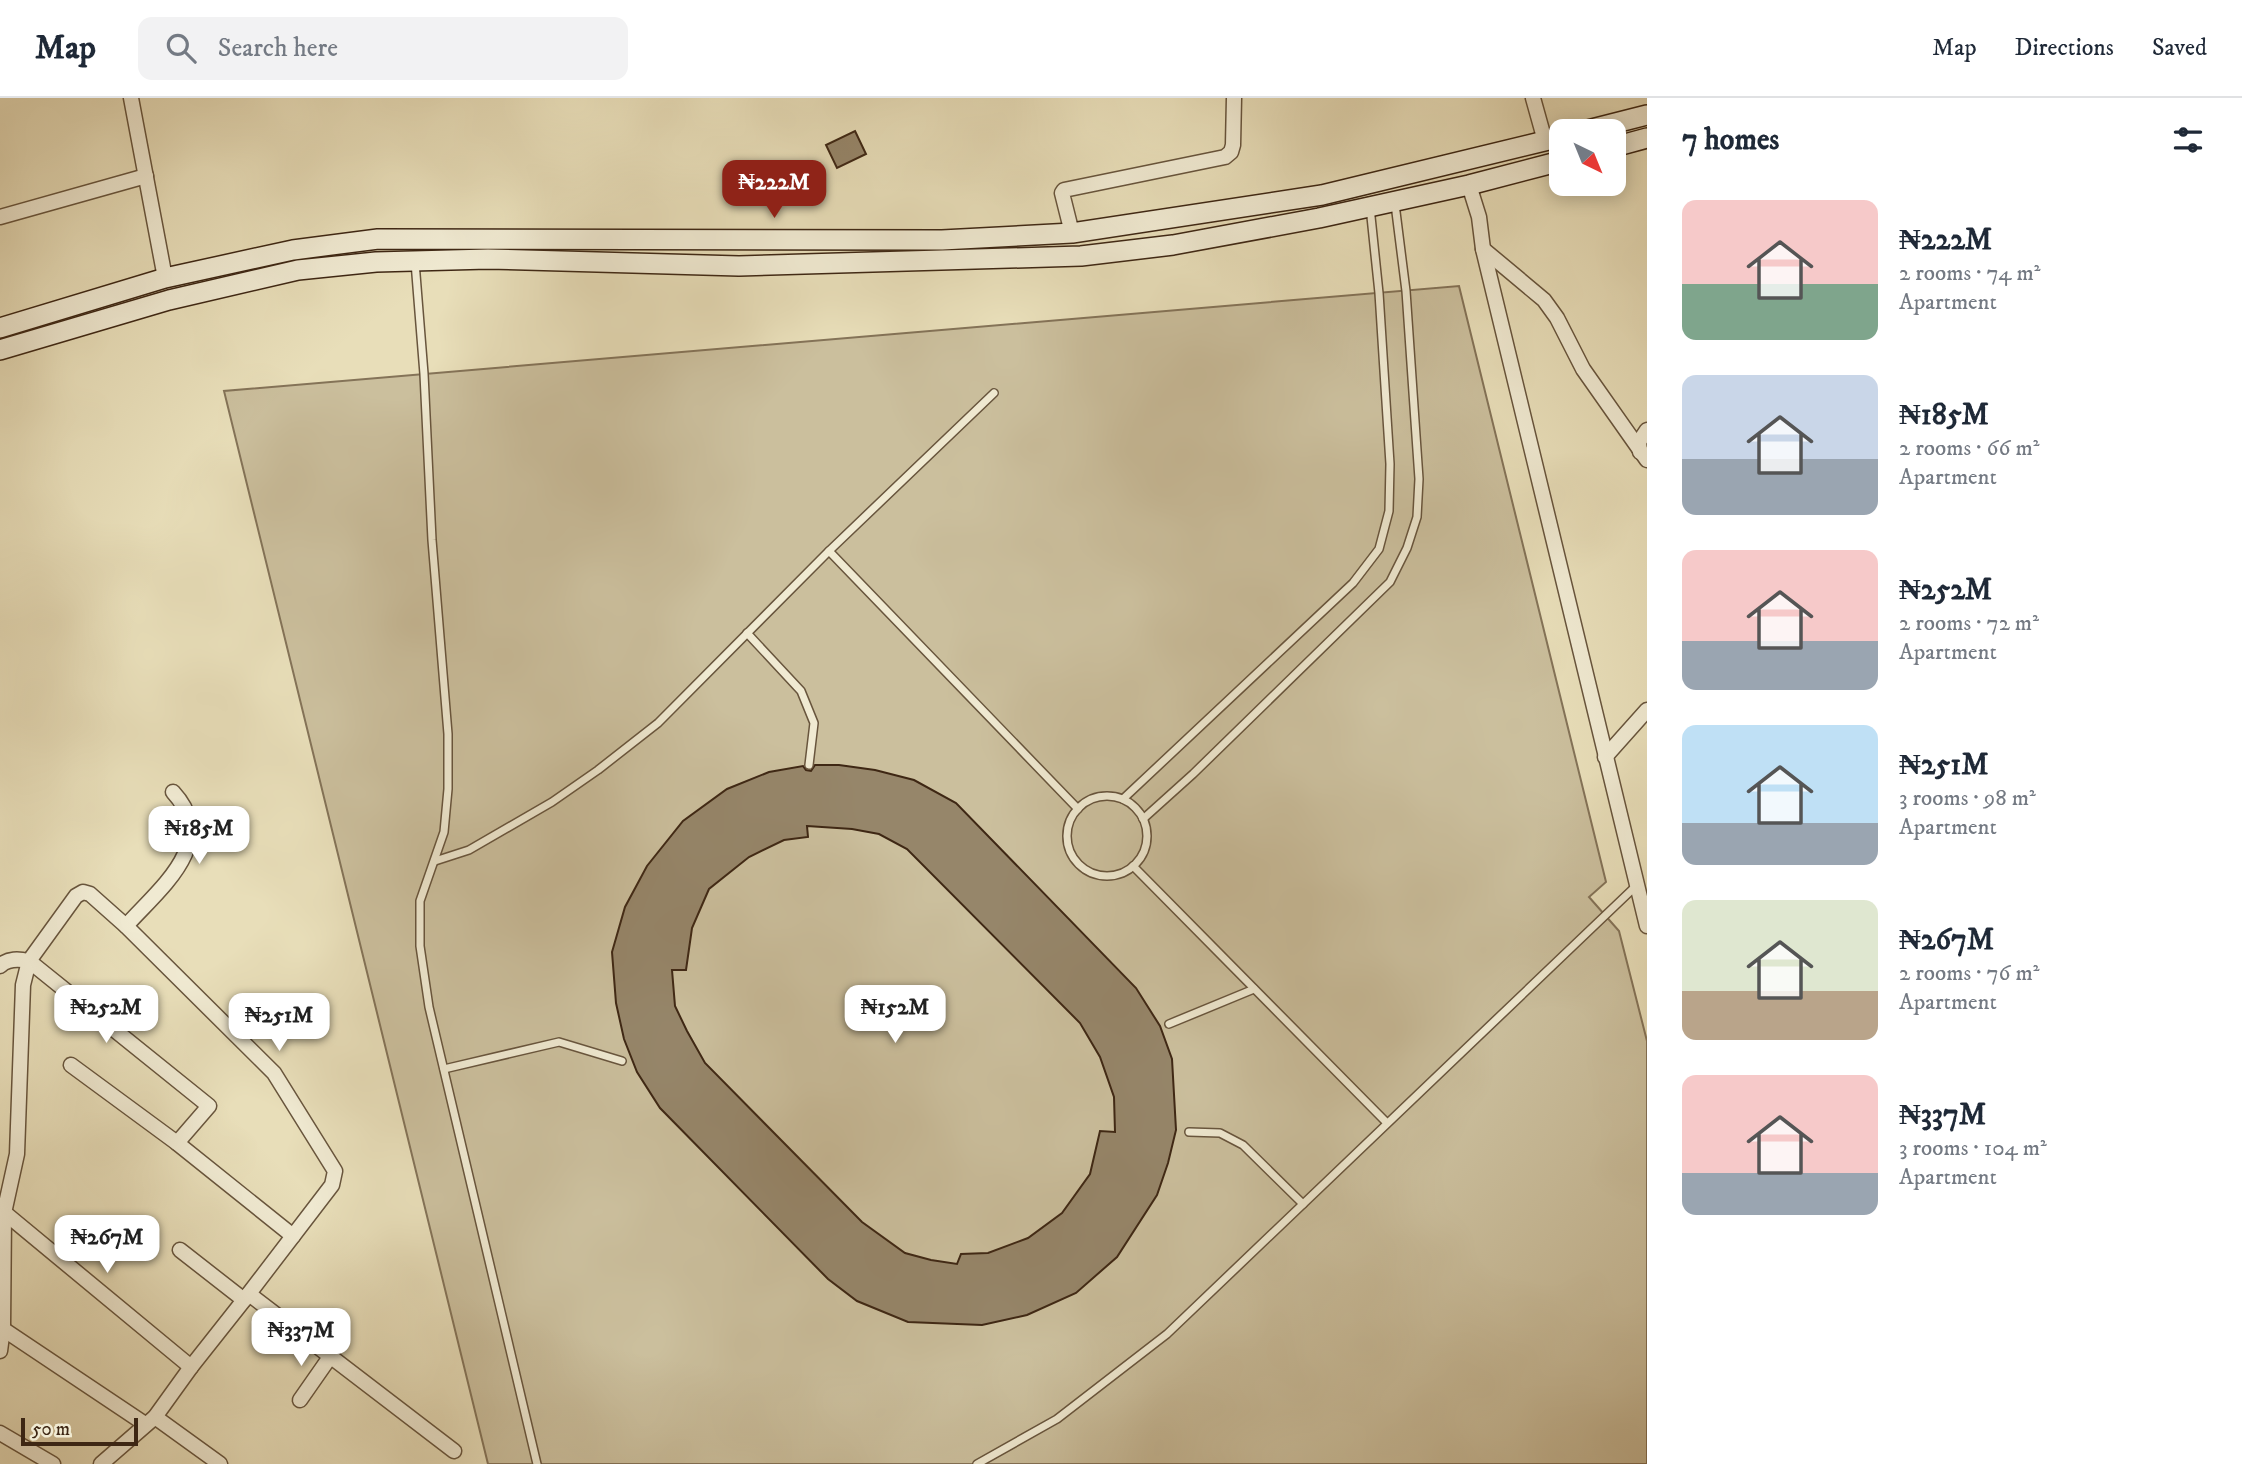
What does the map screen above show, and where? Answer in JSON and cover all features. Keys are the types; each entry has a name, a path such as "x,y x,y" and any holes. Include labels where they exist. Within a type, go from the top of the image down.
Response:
{"main road":[{"path":"1626,120 1647,115"},
{"path":"1626,144 1647,138"},
{"path":"0,328 166,278 293,250 378,239 942,240 1072,233 1322,195 1549,140"},
{"path":"0,350 169,300 298,270 376,262 488,259 739,266 1081,256 1173,245 1370,207 1469,186 1549,164"}],"street":[{"path":"131,98 166,278"},
{"path":"1072,233 1062,193 1064,190 1225,157 1231,152 1234,98"},
{"path":"1533,98 1549,131"},
{"path":"0,217 146,176"},
{"path":"1469,186 1479,217 1483,248 1605,757 1642,880 1647,926"},
{"path":"1483,248 1544,300 1557,318 1583,369 1643,456"},
{"path":"1643,456 1639,442 1647,430"},
{"path":"1605,757 1647,710"},
{"path":"126,926 182,863 190,845 190,823 185,806 173,792"},
{"path":"0,1351 2,1211 17,1154 23,985 29,961 76,896 83,892 90,894 126,926 274,1073 335,1171 332,1185 150,1421 101,1464"},
{"path":"1,963 18,958 29,961 209,1106 177,1143"},
{"path":"71,1065 177,1143 293,1236"},
{"path":"2,1211 191,1367"},
{"path":"180,1250 331,1357 454,1451"},
{"path":"1,1327 220,1464"},
{"path":"300,1399 331,1357"},
{"path":"0,1433 52,1464"}],"lane":[{"path":"1143,819 1193,774 1390,582 1407,548 1417,517 1419,479 1406,291 1395,201"},
{"path":"1123,799 1353,583 1379,549 1389,511 1390,464 1379,293 1370,207"},
{"path":"415,261 424,374 432,540 448,734 448,789 444,832 421,901 420,946 429,1007 537,1464"},
{"path":"435,861 469,850 552,802 657,723 994,393"},
{"path":"830,551 1078,809"},
{"path":"747,633 801,691 814,723 809,765"},
{"path":"1104,796 1123,799 1135,807 1143,819 1147,839 1140,858 1133,866 1115,875 1094,873 1077,862 1068,845 1067,835 1072,817 1085,802 1104,796"},
{"path":"1133,866 1387,1123"},
{"path":"977,1464 1057,1419 1167,1334 1642,880"},
{"path":"1169,1024 1254,989"},
{"path":"444,1069 559,1042 622,1061"},
{"path":"1189,1132 1220,1133 1243,1145 1303,1204"}],"shaded area":[{"path":"1459,286 1606,882 1589,897 1619,931 1647,1041 1647,1464 488,1464 224,391"}],"building":[{"path":"855,131 866,154 837,168 826,145"},
{"path":"815,765 875,770 914,780 956,803 1136,988 1160,1026 1172,1059 1176,1130 1168,1163 1157,1195 1117,1257 1076,1293 1027,1315 982,1325 908,1322 857,1301 828,1279 660,1108 637,1072 624,1039 616,1003 612,952 625,907 647,866 683,821 727,789 769,772 803,766 811,771","holes":["807,826 879,834 907,849 1080,1023 1100,1057 1114,1097 1115,1132 1100,1131 1090,1174 1062,1213 1028,1238 988,1253 961,1254 957,1264 905,1253 862,1222 705,1063 675,1006 672,970 686,970 692,928 709,889 749,857 784,840 808,837"]}]}
